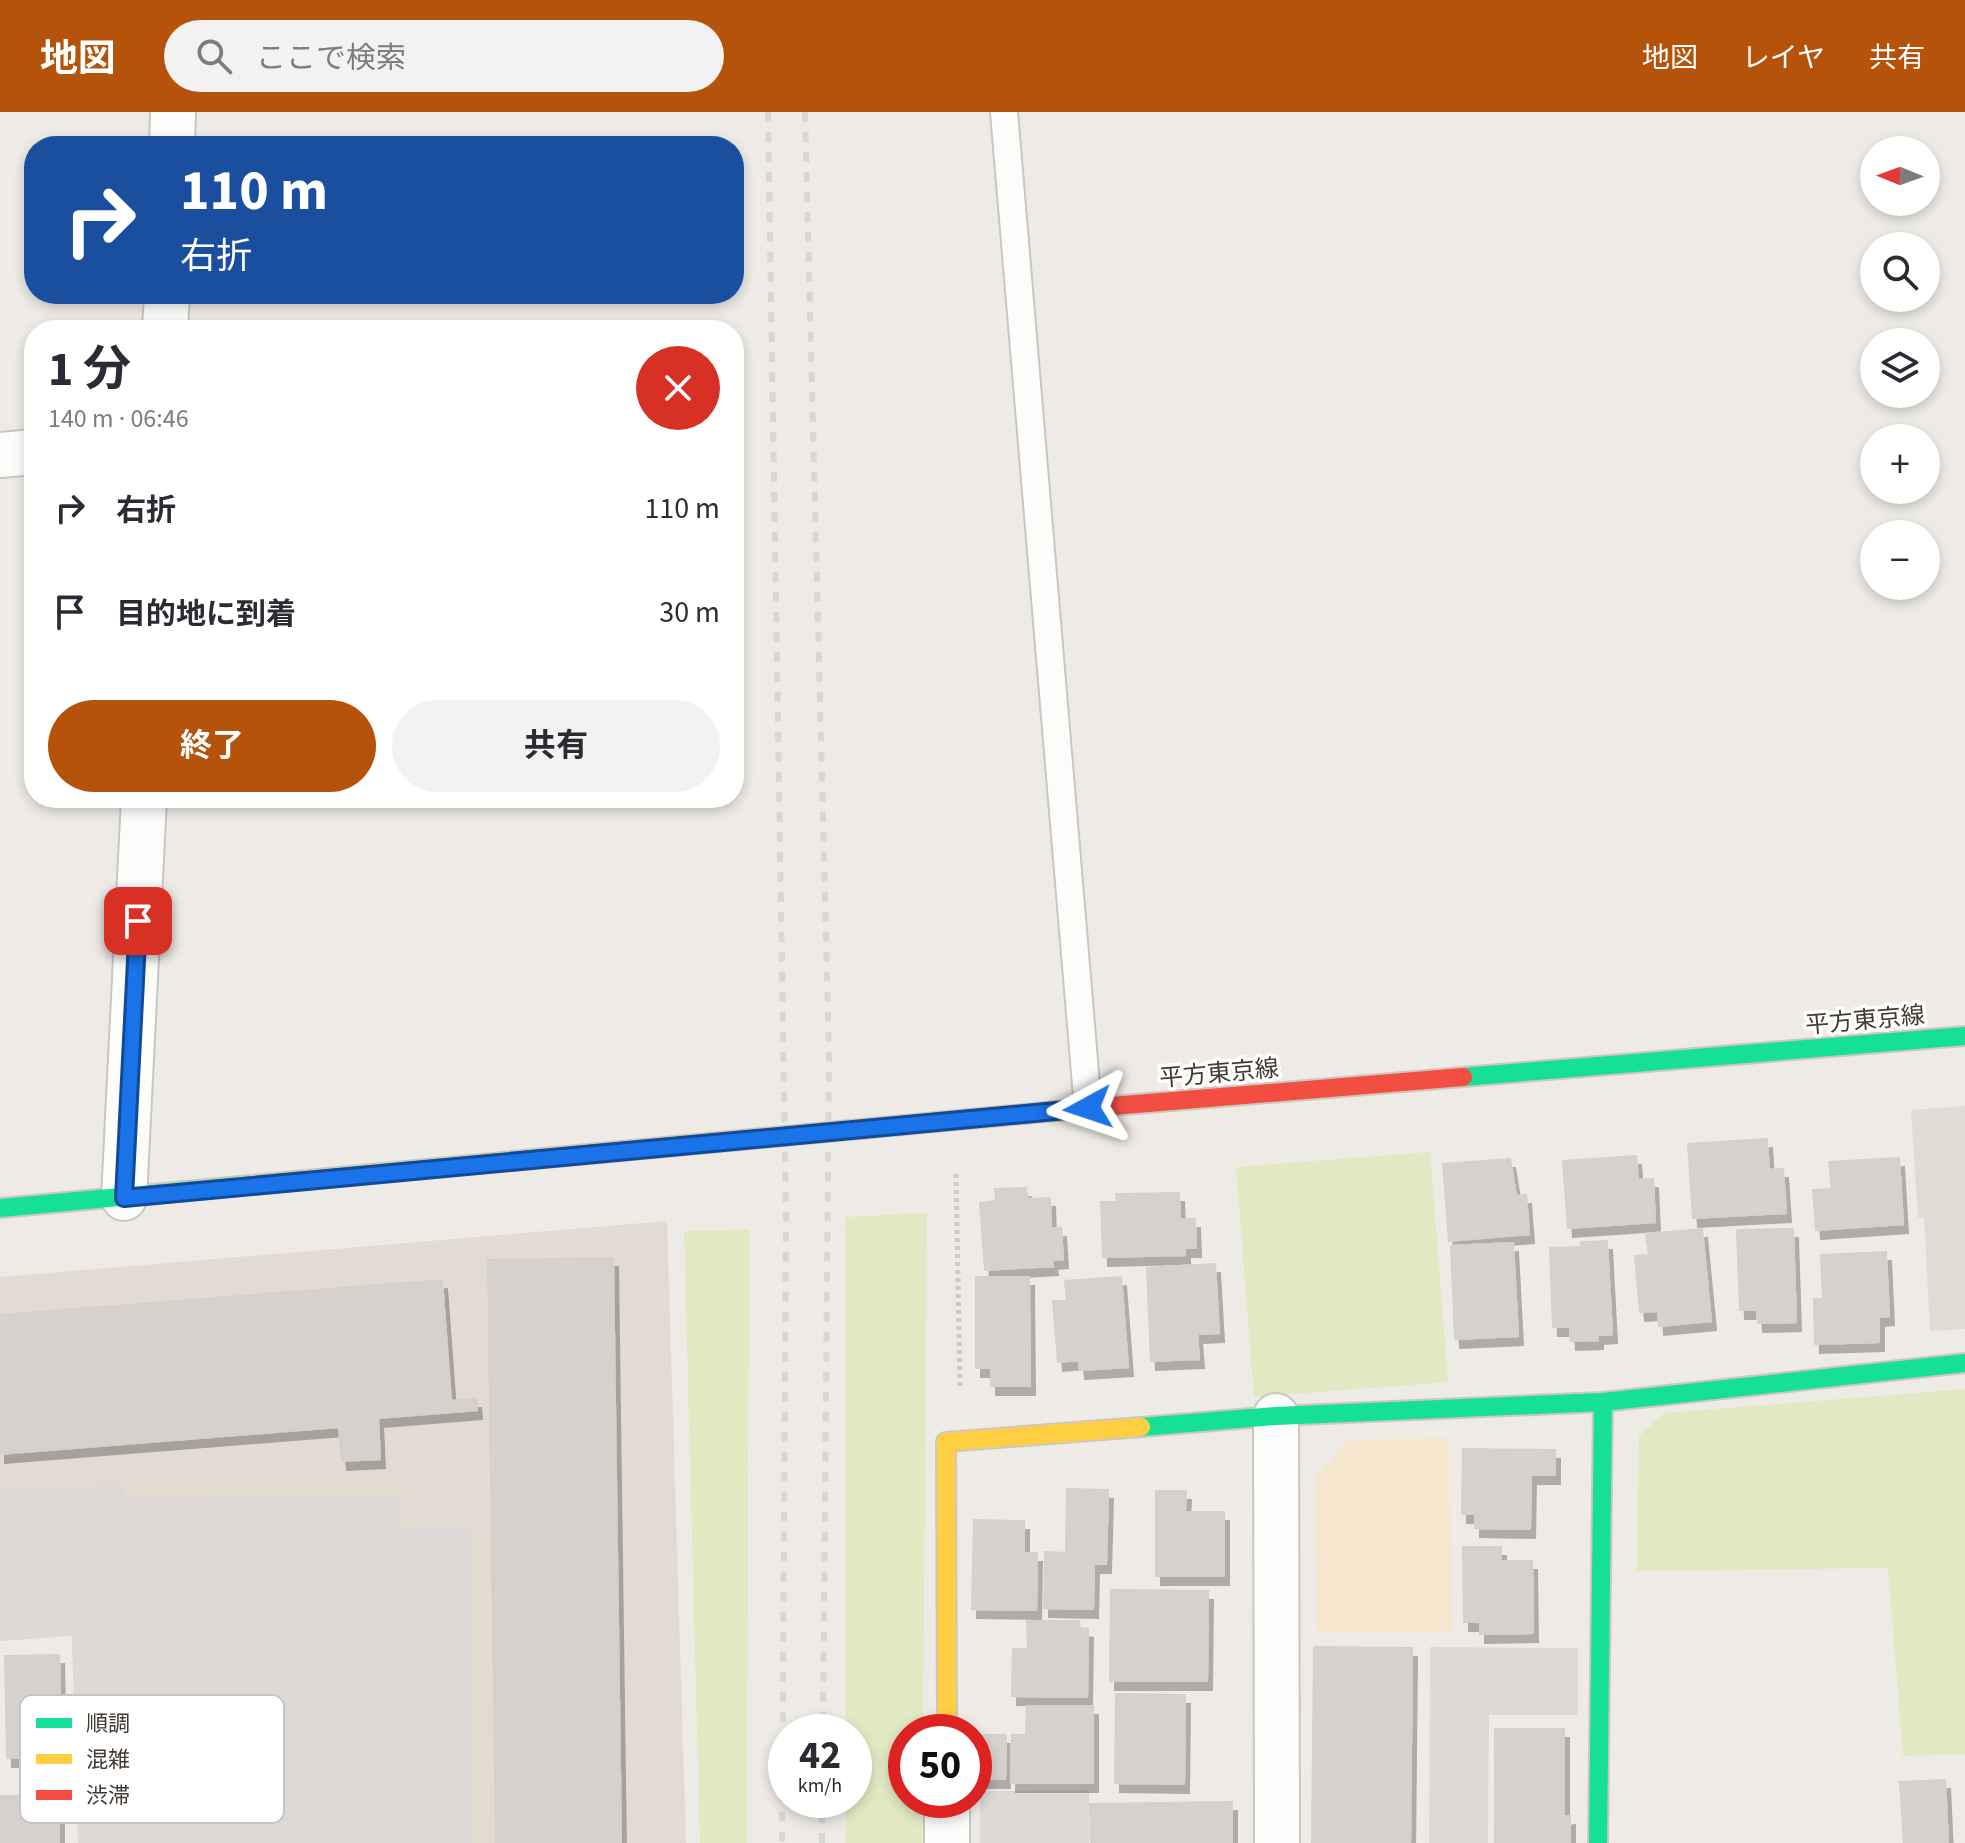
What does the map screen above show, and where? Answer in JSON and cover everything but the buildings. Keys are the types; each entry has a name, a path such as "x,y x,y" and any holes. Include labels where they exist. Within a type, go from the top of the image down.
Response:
{"main road":[{"name":"平方東京線","path":"0,1208 1088,1108 1965,1036"},
{"path":"947,1714 946,1442 1276,1416 1603,1402 1965,1363"},
{"path":"1598,1843 1603,1402"}],"street":[{"path":"172,136 173,112"},
{"path":"0,455 24,453"},
{"path":"124,1198 144,808"},
{"path":"1276,1416 1277,1843"},
{"path":"947,1818 947,1843"}],"lane":[{"path":"1004,112 1088,1108"}],"path":[{"path":"956,1168 960,1441"}],"shaded area":[{"path":"1965,1106 1965,1329 1930,1331 1924,1217 1918,1218 1911,1110"},
{"path":"667,1221 686,1843 78,1843 77,1823 284,1823 284,1695 74,1695 72,1635 0,1641 0,1277"},
{"path":"124,1482 125,1499 399,1497 400,1529 472,1525 470,1843 78,1843 77,1823 284,1823 284,1695 74,1695 72,1636 0,1641 0,1493"},
{"path":"1430,1647 1578,1648 1578,1715 1489,1715 1488,1843 1429,1843"},
{"path":"1089,1790 1089,1843 980,1843 980,1818 992,1818 992,1791"}],"green space":[{"path":"1430,1152 1448,1382 1254,1397 1236,1167"},
{"path":"927,1213 923,1714 888,1714 888,1818 923,1818 922,1843 846,1843 846,1818 872,1818 872,1714 846,1714 845,1217"},
{"path":"749,1230 747,1843 700,1843 684,1231"},
{"path":"1965,1389 1965,1754 1903,1756 1888,1568 1637,1571 1639,1436 1664,1413"}],"sand":[{"path":"1449,1438 1451,1631 1318,1633 1315,1479 1350,1439"}],"railway":[{"path":"768,112 786,1216 782,1843"},
{"path":"805,112 829,1055 823,1714"},
{"path":"822,1818 822,1843"}],"traffic: fast":[{"path":"1463,1077 1965,1036"},
{"path":"0,1208 1100,1107"},
{"path":"1141,1427 1276,1416 1603,1402 1965,1363"},
{"path":"1598,1843 1603,1402"}],"traffic: slow":[{"path":"947,1714 946,1442 1141,1427"}],"traffic: jam":[{"path":"1100,1107 1463,1077"}],"route":[{"path":"138,921 124,1198 1088,1108"}]}
